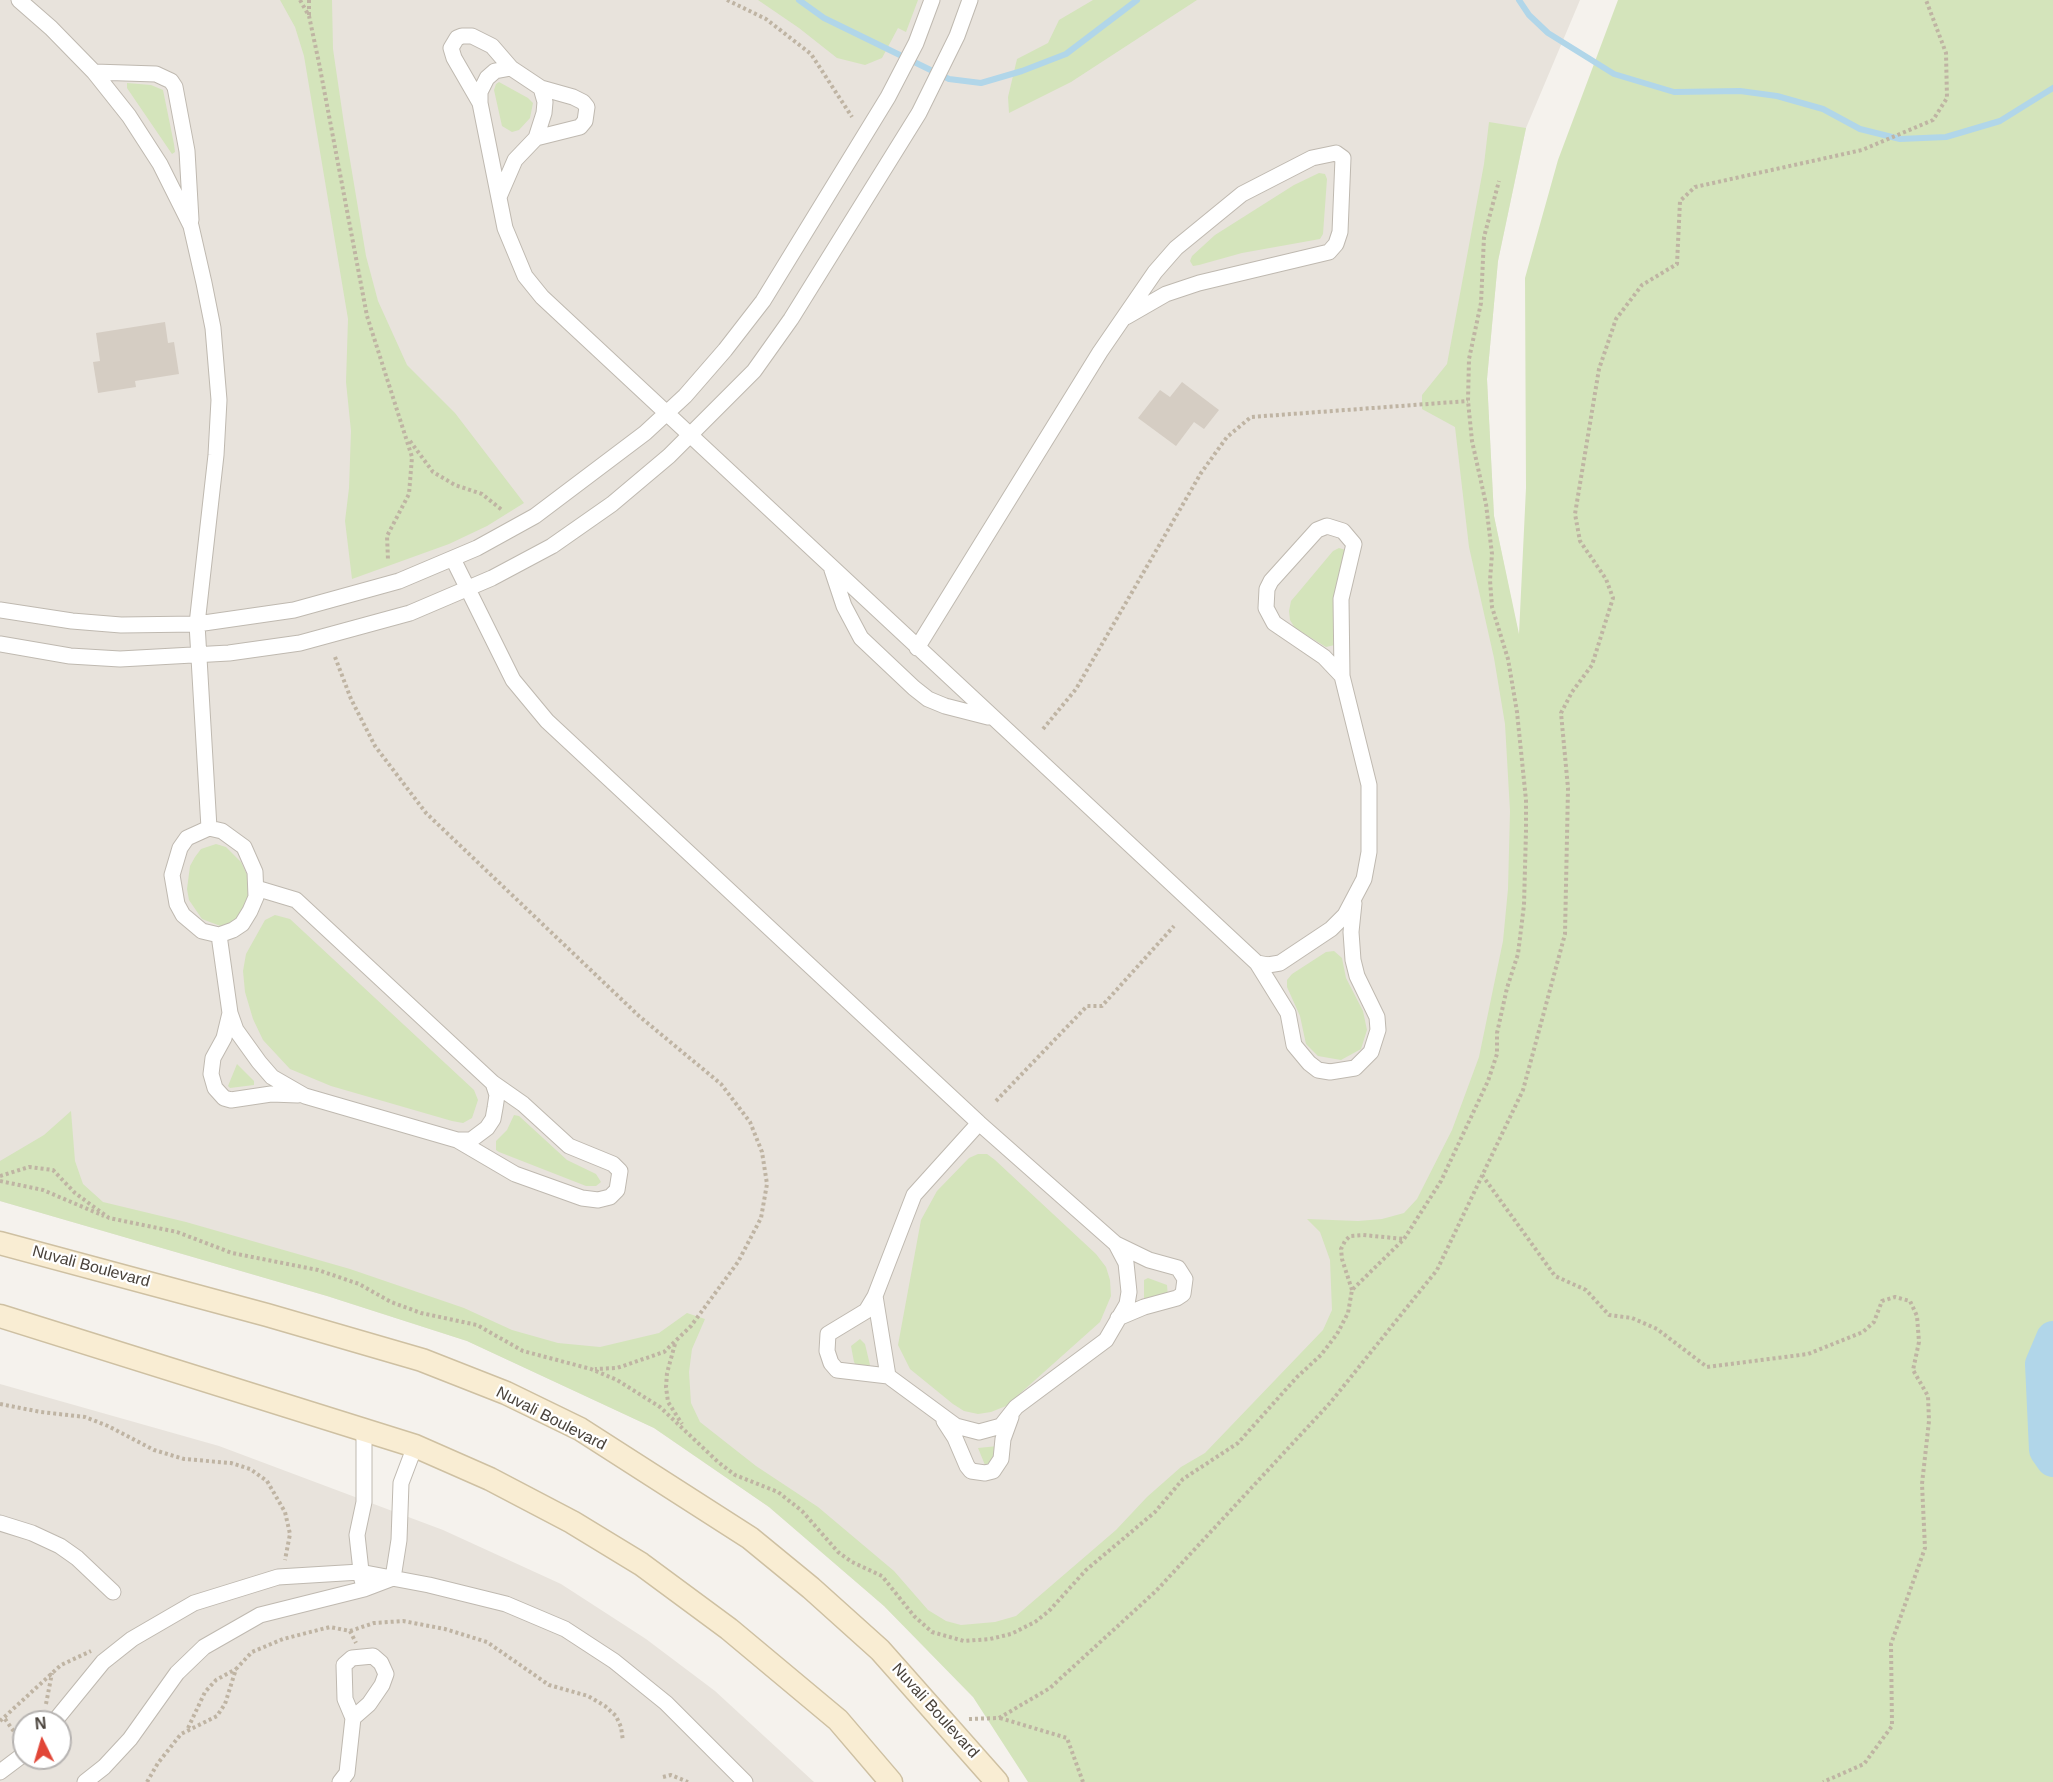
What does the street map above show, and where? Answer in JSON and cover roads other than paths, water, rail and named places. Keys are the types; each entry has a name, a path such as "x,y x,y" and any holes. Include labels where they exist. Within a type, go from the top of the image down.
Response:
{"main road":[{"name":"Nuvali Boulevard","path":"0,1243 267,1315 422,1360 506,1394 580,1429 750,1538 811,1588 880,1650 949,1725 996,1782"},
{"path":"0,1316 363,1428 415,1446 490,1479 572,1522 640,1564 729,1629 838,1719 891,1782"}],"street":[{"path":"19,0 51,28 94,72 129,116 159,164 191,226"},
{"path":"0,610 121,626 197,624 294,610 359,594 399,581 453,559 535,516 590,477 666,414 725,350 763,301 899,78 916,43 932,0"},
{"path":"0,644 70,656 120,659 198,656 300,643 410,613 466,590 560,540 612,504 690,436 754,371 773,345 930,92 970,0"},
{"path":"480,103 454,58 451,48 457,38 472,36 492,46 511,68 541,88 583,102 588,115 580,127 536,138"},
{"path":"511,68 495,71 487,78 480,92 480,103 505,228 525,276 561,316 1257,963 1288,1013 1294,1045 1318,1070 1330,1072 1355,1068 1371,1052 1378,1030 1377,1017 1357,976 1353,960 1351,932 1354,902"},
{"path":"94,72 156,74 171,81 175,87 187,151 191,226 213,328 219,400 215,466 197,624 209,828"},
{"path":"499,197 515,160 536,138 544,113 545,102 541,88"},
{"path":"917,648 1100,352 1155,272 1176,248 1242,194 1312,158 1336,153 1343,158 1340,232 1336,244 1329,252 1199,283 1166,294 1126,317"},
{"path":"1257,963 1268,965 1280,963 1331,929 1354,902 1364,879 1369,852 1369,785 1342,676 1341,599 1354,544 1343,531 1327,526 1317,530 1271,581 1267,589 1266,608 1274,623 1324,657 1342,676"},
{"path":"453,559 466,590 513,680 547,721 979,1123 1116,1244 1149,1260 1178,1268 1185,1279 1185,1287 1177,1298 1144,1307 1115,1320"},
{"path":"831,567 844,606 861,638 914,688 928,699 945,706 992,718"},
{"path":"209,828 222,831 244,847 255,872 256,888 256,897 242,924 219,935 202,932 183,915 177,904 172,875 180,848 187,838 209,828"},
{"path":"230,1013 224,1038 213,1058 214,1088 224,1098 240,1099 278,1093 305,1096 457,1140 515,1174 582,1198 598,1200 610,1197 616,1190 620,1171 613,1164 569,1146 523,1104 493,1083 296,900 256,888"},
{"path":"219,935 230,1013 236,1030 272,1077 305,1096"},
{"path":"457,1140 471,1140 480,1135 493,1119 497,1095 493,1083"},
{"path":"979,1123 914,1195 875,1296 866,1311 828,1334 826,1341 831,1364 837,1370 888,1376 956,1426 979,1432 1001,1426 1016,1407 1106,1340 1115,1320 1127,1304 1129,1292 1126,1263 1116,1244"},
{"path":"875,1296 888,1376"},
{"path":"936,1412 950,1428 967,1466 977,1473 985,1473 993,1471 1001,1459 1006,1426 1016,1407"},
{"path":"363,1428 364,1502 357,1535 364,1589"},
{"path":"393,1578 399,1540 400,1483 415,1446"},
{"path":"0,1523 32,1533 60,1546 77,1558 113,1592"},
{"path":"56,1710 103,1662 132,1639 194,1603 278,1577 360,1572 506,1604 565,1629 614,1661 666,1703 745,1782"},
{"path":"84,1782 104,1767 130,1738 177,1673 204,1647 260,1616 364,1589 393,1578"},
{"path":"340,1782 347,1773 353,1718"},
{"path":"0,1773 12,1764"}],"waterway":[{"path":"799,0 824,18 949,79 981,83 1022,71 1066,54 1137,0"},
{"path":"1519,0 1529,15 1548,33 1614,74 1674,92 1740,91 1777,96 1823,109 1860,129 1900,139 1946,137 2000,121 2053,88"},
{"path":"2053,1338 2042,1364 2046,1450 2053,1460"}]}
